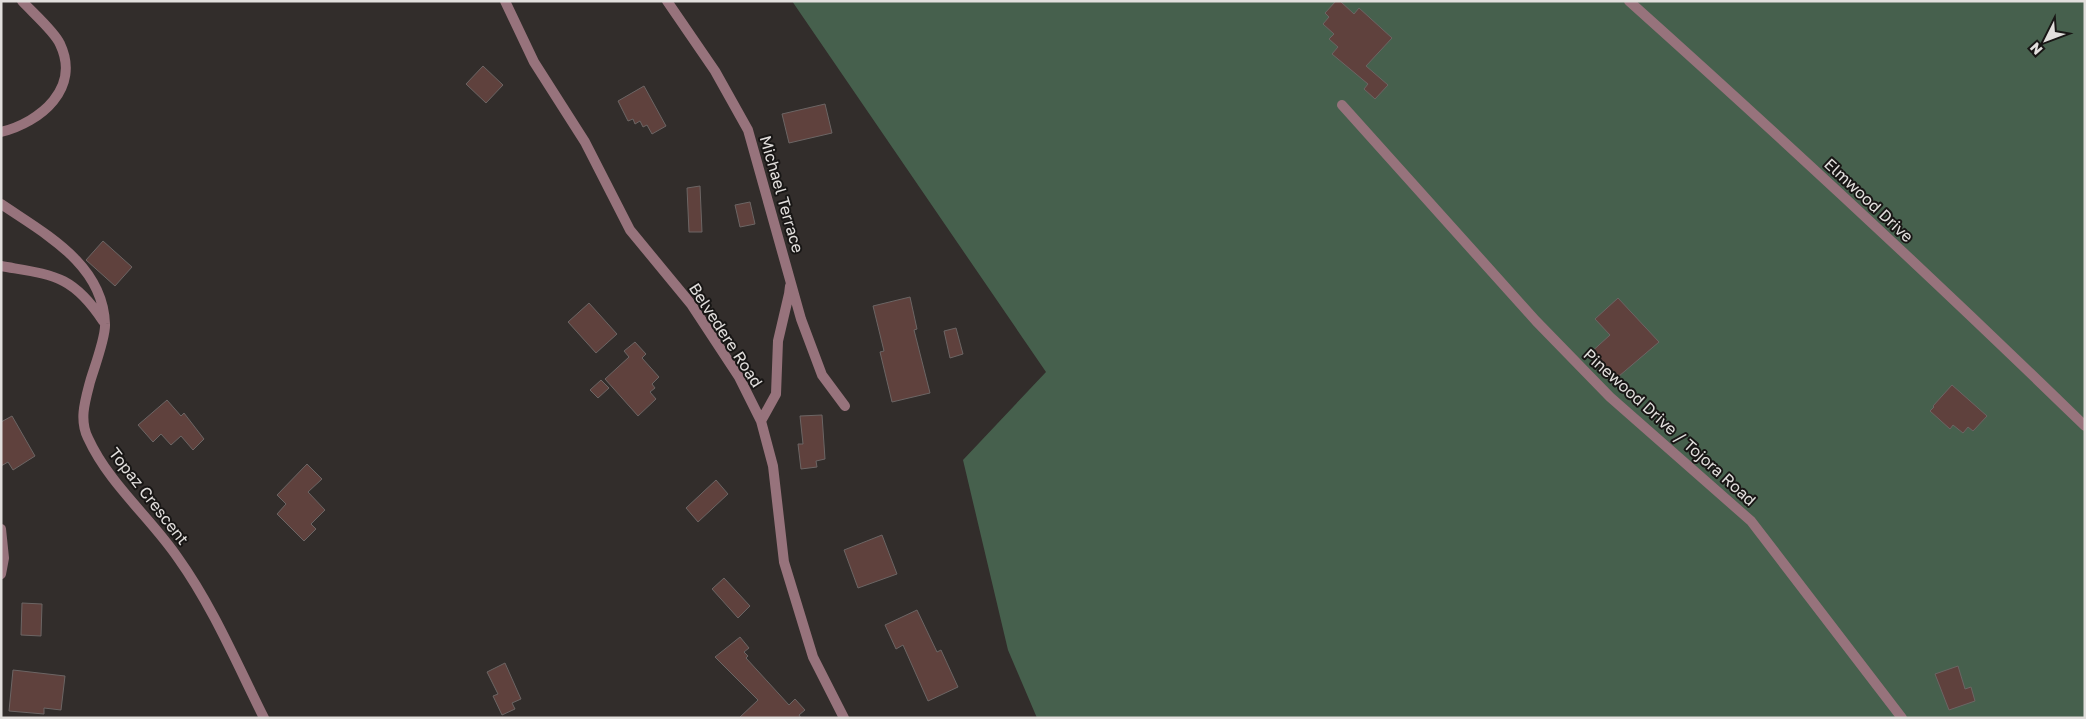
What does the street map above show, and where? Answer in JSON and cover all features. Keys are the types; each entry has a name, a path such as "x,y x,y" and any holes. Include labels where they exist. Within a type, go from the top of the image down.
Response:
{"street":[{"path":"1,132 29,121 53,103 63,88 66,68 60,43 22,1"},
{"name":"Belvedere Road","path":"505,1 534,62 585,142 630,230 692,304 739,377 761,421 773,466 784,562 814,657 844,718"},
{"name":"Michael Terrace","path":"667,1 715,71 748,130 801,319 822,375 845,406"},
{"name":"Elmwood Drive","path":"1629,1 1954,299 2085,426"},
{"name":"Pinewood Drive / Tojora Road","path":"1342,105 1536,322 1610,397 1751,521 1902,718"},
{"name":"Topaz Crescent","path":"1,204 63,246 91,276 101,301 106,326 82,413 86,436 102,466 172,550 197,584 264,718"},
{"path":"1,266 49,274 67,281 94,309 106,326"},
{"path":"761,421 776,394 778,342 789,294 790,275"},
{"path":"1,529 4,558 1,574"}],"green space":[{"path":"792,1 2085,1 2085,718 1037,718 1008,650 963,460 1046,372"}],"building":[{"path":"1336,1 1340,1 1354,14 1359,8 1392,38 1366,66 1388,85 1375,99 1364,89 1368,84 1332,54 1338,47 1329,39 1334,34 1323,24 1329,17 1325,13"},
{"path":"483,66 503,85 486,103 466,84"},
{"path":"644,86 666,126 652,134 647,125 643,127 640,121 635,124 633,119 628,121 618,101"},
{"path":"825,104 832,133 789,143 782,114"},
{"path":"700,186 702,232 689,232 687,188"},
{"path":"750,202 755,224 740,227 735,205"},
{"path":"103,241 132,267 115,286 86,260"},
{"path":"910,297 917,329 914,330 930,393 892,402 880,352 884,351 873,306"},
{"path":"1618,298 1659,342 1612,382 1588,355 1610,335 1595,319"},
{"path":"589,303 617,334 596,353 568,322"},
{"path":"956,328 963,354 950,358 944,331"},
{"path":"635,342 646,354 642,358 659,377 652,384 655,388 650,392 656,399 638,416 605,379 629,357 624,351"},
{"path":"601,380 609,388 598,398 590,390"},
{"path":"1952,385 1987,416 1973,431 1968,427 1963,433 1953,425 1950,429 1930,411"},
{"path":"167,400 181,416 184,413 204,439 193,450 181,436 171,445 161,434 153,442 138,425"},
{"path":"822,415 825,459 816,461 817,467 801,469 798,444 803,444 800,416"},
{"path":"12,416 35,456 13,470 8,462 1,466 1,422"},
{"path":"307,464 322,479 308,492 325,510 311,524 316,529 304,541 277,514 286,504 277,495"},
{"path":"716,480 728,494 698,522 686,508"},
{"path":"882,535 897,574 858,588 844,550"},
{"path":"724,578 750,606 738,618 712,589"},
{"path":"22,603 42,604 41,636 21,635"},
{"path":"917,610 937,652 941,650 958,687 928,701 903,645 896,649 885,625"},
{"path":"740,637 749,648 744,652 748,656 746,658 789,705 795,699 805,710 799,715 801,718 739,718 758,700 715,657"},
{"path":"505,663 521,699 512,703 515,709 502,715 493,696 498,694 487,672"},
{"path":"1958,666 1965,689 1971,687 1975,701 1949,710 1935,674"},
{"path":"13,670 65,676 61,710 44,708 44,714 9,711"}]}
